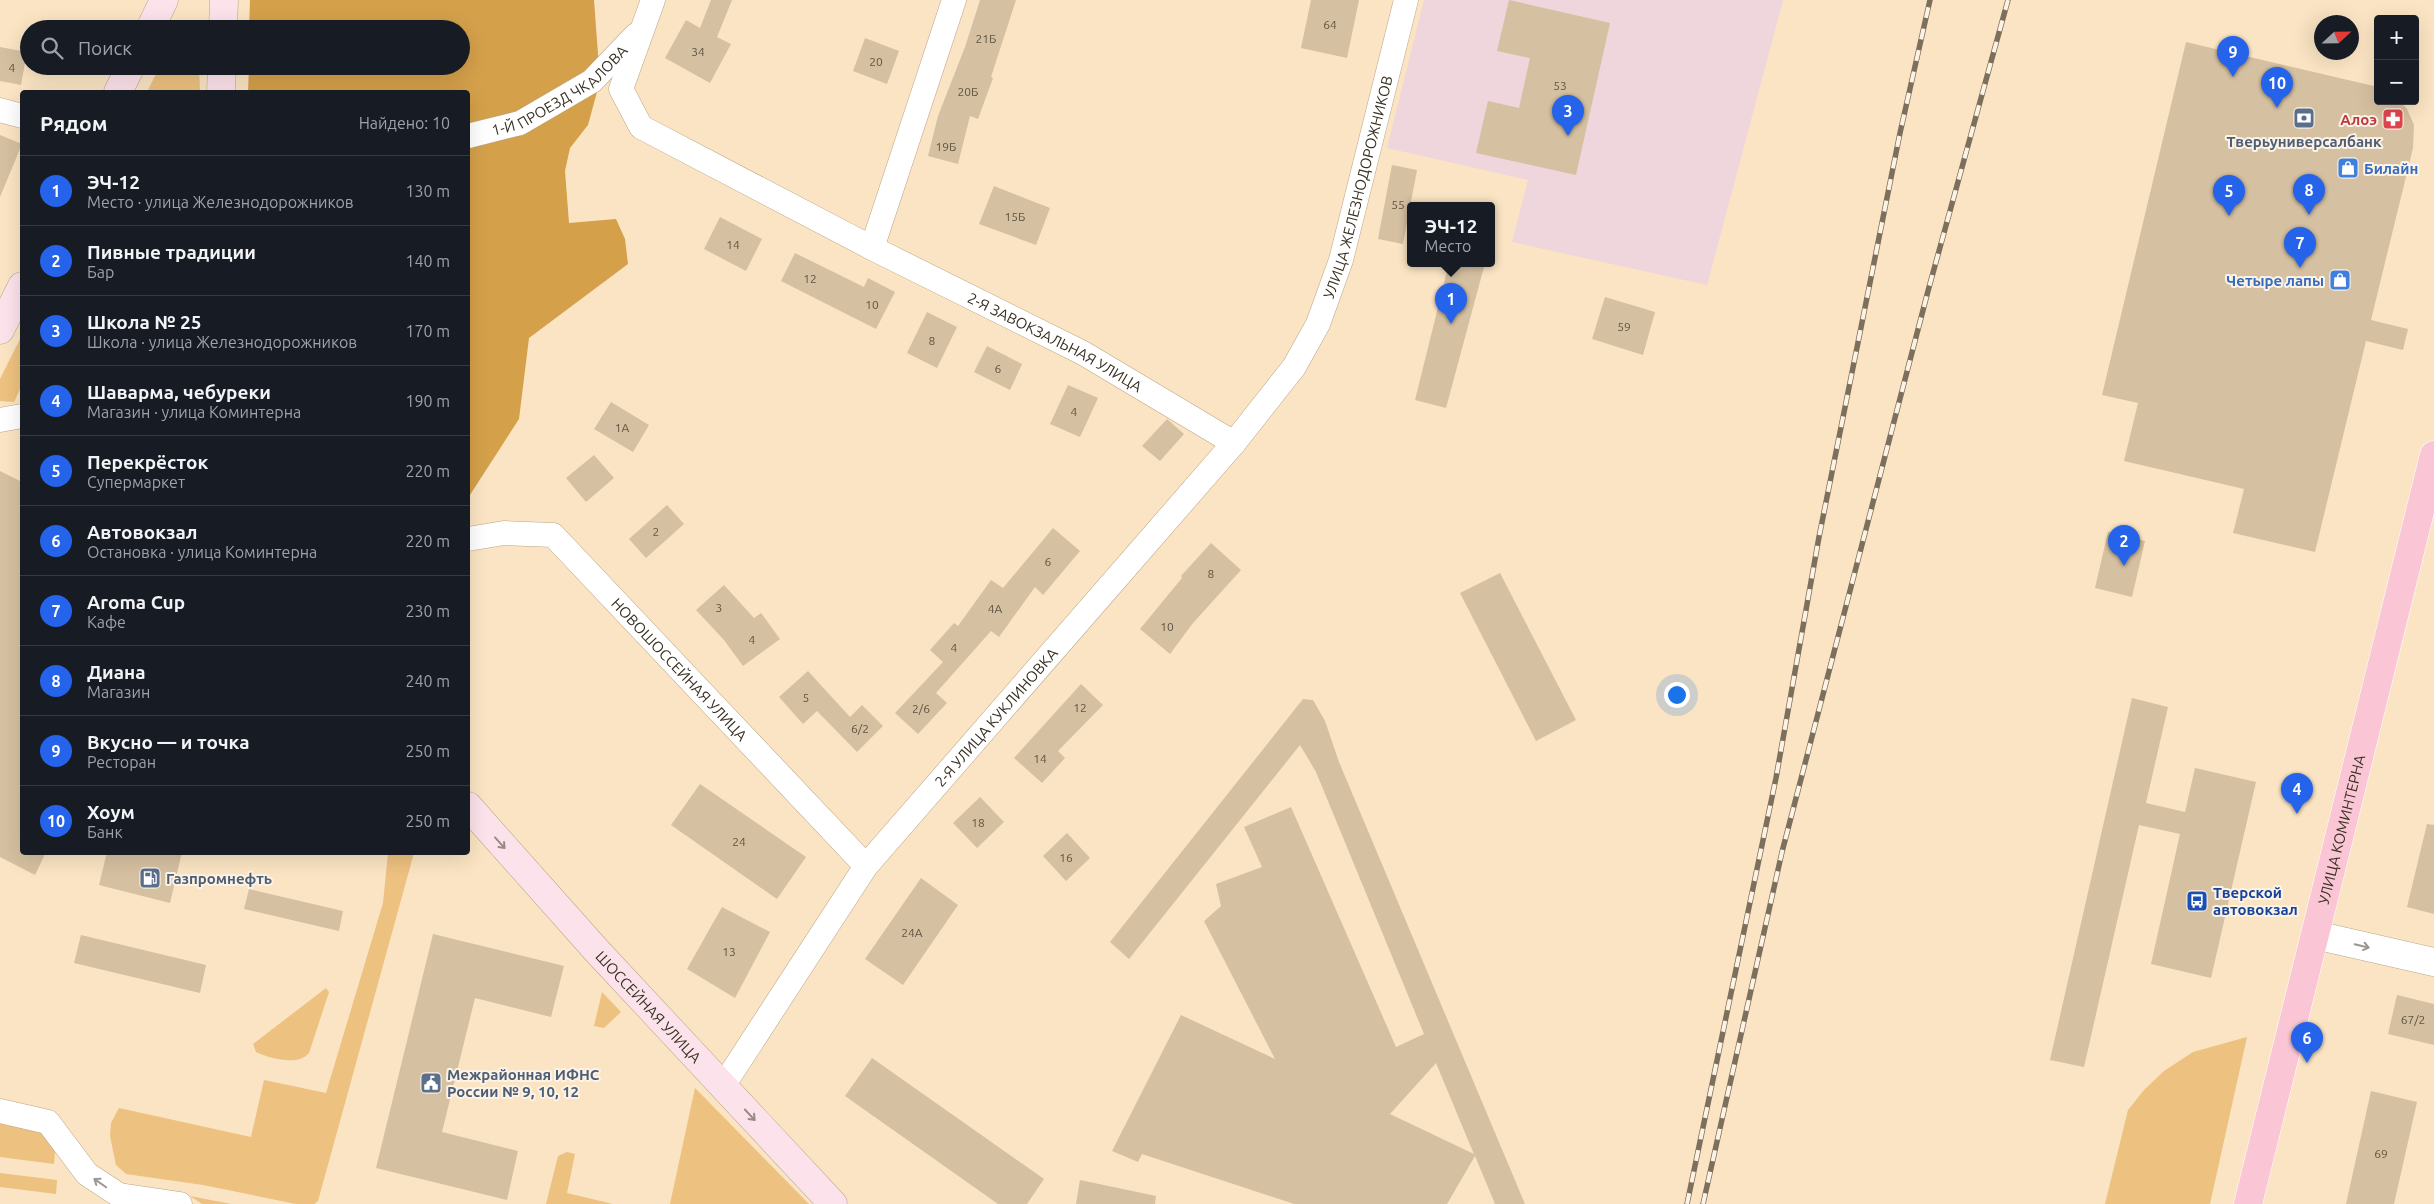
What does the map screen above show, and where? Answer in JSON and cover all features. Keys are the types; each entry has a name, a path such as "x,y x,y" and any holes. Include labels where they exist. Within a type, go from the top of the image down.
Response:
{"main road":[{"path":"154,20 164,0"},
{"path":"223,20 224,0"},
{"path":"119,90 126,75"},
{"path":"222,75 222,90"},
{"path":"2,320 20,289"},
{"name":"УЛИЦА КОМИНТЕРНА","path":"2248,1204 2434,455"},
{"name":"ШОССЕЙНАЯ УЛИЦА","path":"470,808 597,951 834,1204"}],"street":[{"path":"640,30 653,0"},
{"path":"872,248 954,0"},
{"name":"УЛИЦА ЖЕЛЕЗНОДОРОЖНИКОВ","path":"1294,367 1318,324 1341,260 1406,0"},
{"name":"2-Я ЗАВОКЗАЛЬНАЯ УЛИЦА","path":"640,30 620,89 641,127 872,248 1083,353 1234,443"},
{"name":"1-Й ПРОЕЗД ЧКАЛОВА","path":"470,136 520,123 592,81 640,30"},
{"path":"0,110 20,115"},
{"name":"2-Я УЛИЦА КУКЛИНОВКА","path":"723,1086 866,866 1234,443 1294,367"},
{"path":"0,420 20,416"},
{"name":"НОВОШОССЕЙНАЯ УЛИЦА","path":"470,539 504,533 553,535 866,866"},
{"path":"2315,935 2434,962"},
{"path":"0,1111 48,1122 87,1174 119,1195 180,1204"}],"shaded area":[{"path":"250,0 594,0 600,81 588,125 570,148 565,171 569,223 616,219 625,239 628,264 529,338 519,419 470,495 470,90 248,90 249,75 470,75 470,20 249,20"},
{"path":"1424,0 1783,0 1707,285 1512,242 1528,180 1387,148"},
{"path":"156,75 199,75 200,90 148,90"},
{"path":"20,339 20,389 14,402 0,401 0,379"},
{"path":"388,855 413,855 318,1201 314,1204 296,1204 203,1185 126,1174 116,1165 110,1136 111,1123 119,1108 251,1137 264,1080 326,1093 383,903"},
{"path":"326,988 329,992 309,1053 298,1059 284,1060 256,1052 253,1044"},
{"path":"602,992 621,1012 604,1028 594,1026"},
{"path":"2247,1037 2210,1204 2105,1204 2128,1110 2144,1090 2164,1071 2193,1052"},
{"path":"695,1088 809,1204 670,1204"},
{"path":"0,1117 45,1128 56,1140 54,1164 0,1157"},
{"path":"567,1152 575,1154 567,1193 613,1204 546,1204 558,1156"},
{"path":"0,1173 57,1180 56,1194 0,1187"},
{"path":"190,1196 231,1204 202,1204"}],"building":[{"path":"711,0 732,0 717,37 731,44 710,83 665,58 686,20 700,28"},
{"path":"980,0 1016,0 991,77 993,78 978,119 970,116 958,164 928,156 938,116 965,47"},
{"path":"1311,0 1359,0 1347,58 1301,48"},
{"path":"1509,0 1610,23 1576,175 1476,153 1488,101 1519,108 1530,58 1497,51"},
{"path":"865,38 899,51 887,84 853,71"},
{"path":"2186,42 2374,86 2374,105 2404,105 2414,125 2413,148 2371,320 2408,329 2403,350 2366,341 2315,552 2233,533 2244,489 2124,461 2138,403 2102,395"},
{"path":"0,47 20,51 20,75 23,75 21,85 0,81"},
{"path":"0,135 20,143 20,149 0,197"},
{"path":"1392,165 1417,170 1411,202 1407,202 1407,223 1403,244 1378,239"},
{"path":"994,186 1050,208 1036,245 979,224"},
{"path":"720,217 762,239 746,271 704,249"},
{"path":"795,253 864,287 868,278 895,292 876,329 781,281"},
{"path":"1448,267 1484,267 1446,408 1415,400"},
{"path":"1605,297 1655,312 1643,355 1592,339"},
{"path":"927,312 957,327 937,368 907,353"},
{"path":"987,346 1022,364 1010,390 974,372"},
{"path":"1068,385 1098,398 1080,437 1050,424"},
{"path":"611,402 649,425 633,452 594,429"},
{"path":"1167,419 1184,434 1160,461 1142,446"},
{"path":"594,455 614,478 586,502 566,478"},
{"path":"0,471 20,481 20,855 45,855 35,875 0,857"},
{"path":"667,505 684,524 646,558 629,539"},
{"path":"1053,528 1080,551 1043,595 1035,587 999,637 991,631 936,693 947,703 918,734 895,713 943,662 930,650 954,623 958,626 991,580 1003,588"},
{"path":"2108,532 2145,541 2132,597 2095,588"},
{"path":"1211,543 1241,570 1193,623 1170,654 1140,629 1182,578 1181,576"},
{"path":"1500,573 1576,720 1536,741 1460,593"},
{"path":"724,585 754,618 761,613 780,639 743,666 724,640 696,610"},
{"path":"808,671 850,717 862,705 883,726 857,752 817,711 803,724 779,697"},
{"path":"1081,684 1103,705 1058,751 1065,758 1042,783 1014,758"},
{"path":"2132,698 2168,707 2146,803 2185,812 2195,768 2256,782 2211,978 2151,964 2180,834 2139,825 2084,1067 2050,1060"},
{"path":"1303,699 1313,700 1325,721 1339,762 1525,1204 1495,1204 1475,1156 1447,1204 1294,1204 1142,1154 1138,1162 1112,1151 1181,1015 1275,1059 1204,921 1221,906 1216,884 1262,867 1244,827 1291,807 1396,1047 1424,1034 1316,772 1300,745 1129,959 1110,942","holes":["1436,1063 1474,1154 1390,1114"]},
{"path":"700,784 806,857 777,899 671,825"},
{"path":"980,797 1004,822 977,848 953,823"},
{"path":"2427,824 2434,825 2434,914 2407,907"},
{"path":"1067,833 1090,858 1066,881 1043,856"},
{"path":"106,855 181,855 170,903 99,885"},
{"path":"921,878 958,905 903,985 865,959"},
{"path":"249,889 343,911 339,931 244,909"},
{"path":"722,907 770,932 735,998 687,969"},
{"path":"433,934 564,966 551,1017 475,998 442,1132 518,1151 507,1200 376,1168"},
{"path":"81,935 206,965 200,993 74,963"},
{"path":"2397,995 2434,1004 2434,1045 2388,1034"},
{"path":"872,1058 1044,1179 1027,1204 998,1204 845,1096"},
{"path":"2371,1091 2417,1102 2394,1204 2346,1204"},
{"path":"1080,1180 1156,1196 1155,1204 1076,1204"}],"railway":[{"path":"1687,1204 1776,778 1819,537 1900,133 1930,0"},
{"path":"1703,1204 1782,852 1928,291 2008,0"}],"place":[{"name":"Вкусно — и точка","path":"2233,77"},
{"name":"Хоум","path":"2277,108"},
{"name":"Тверьуниверсалбанк","path":"2304,118"},
{"name":"Алоэ","path":"2393,119"},
{"name":"Школа № 25","path":"1568,136"},
{"name":"Билайн","path":"2348,168"},
{"name":"Диана","path":"2309,215"},
{"name":"Перекрёсток","path":"2229,216"},
{"name":"Aroma Cup","path":"2300,268"},
{"name":"Четыре лапы","path":"2340,280"},
{"name":"ЭЧ-12","path":"1451,324"},
{"name":"Пивные традиции","path":"2124,566"},
{"name":"Шаварма, чебуреки","path":"2297,814"},
{"name":"Газпромнефть","path":"150,878"},
{"name":"Тверской автовокзал","path":"2197,901"},
{"name":"Автовокзал","path":"2307,1063"},
{"name":"Межрайонная ИФНС России № 9, 10, 12","path":"431,1083"}]}
